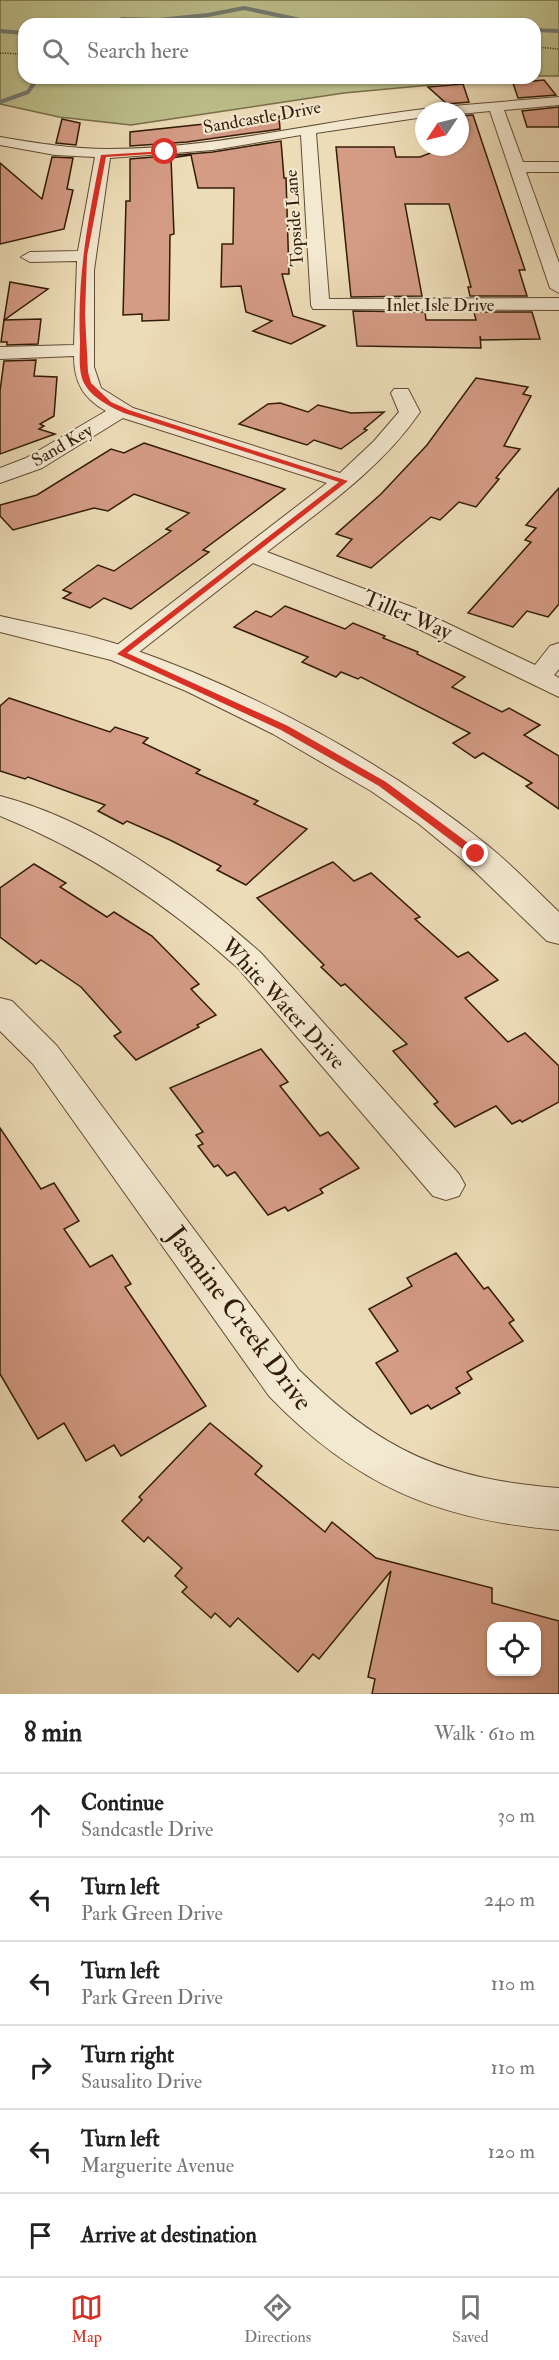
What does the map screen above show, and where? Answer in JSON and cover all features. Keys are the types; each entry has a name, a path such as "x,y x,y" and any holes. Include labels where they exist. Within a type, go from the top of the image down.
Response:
{"street":[{"path":"469,108 559,101"},
{"path":"495,106 559,288"},
{"name":"Sandcastle Drive","path":"0,141 43,150 104,155 182,150 415,114"},
{"name":"Topside Lane","path":"308,129 320,305"},
{"path":"104,155 84,256 83,350 88,384 94,392 122,410 344,481"},
{"path":"517,167 559,167"},
{"path":"30,257 84,256"},
{"name":"Inlet Isle Drive","path":"320,305 559,304"},
{"path":"0,353 83,350"},
{"path":"121,654 344,481 382,447 410,412 401,393"},
{"name":"Sand Key","path":"0,476 34,463 122,410"},
{"name":"Tiller Way","path":"251,554 404,611 549,683"},
{"path":"0,624 121,654 196,685 284,728 382,784 476,854 559,932"},
{"path":"549,683 559,651"},
{"name":"White Water Drive","path":"6,815 81,839 141,873 224,937 250,961 446,1185"},
{"name":"Jasmine Creek Drive","path":"0,1011 45,1055 284,1383 317,1418 372,1458 436,1488 488,1502 559,1509"}],"path":[{"path":"541,48 559,50"},
{"path":"0,53 18,54"}],"green space":[{"path":"0,0 559,0 559,76 541,76 541,18 18,18 18,84 441,84 344,93 131,125 59,117 0,104"}],"building":[{"path":"541,80 544,80 556,95 518,98 513,84 541,84"},
{"path":"463,84 469,102 445,102 428,87"},
{"path":"559,107 559,127 527,127 522,111"},
{"path":"469,115 473,115 525,270 519,270 527,296 470,296 468,287 471,287 449,204 405,204 422,296 351,297 336,147 394,147 396,157 469,156"},
{"path":"279,116 280,129 187,142 130,146 130,132"},
{"path":"62,119 80,123 76,145 56,143"},
{"path":"281,141 284,178 286,178 289,274 282,274 293,316 325,326 291,344 253,331 272,321 246,312 241,286 221,287 222,244 233,244 234,188 198,188 191,155 171,158 174,234 170,235 169,320 142,321 142,314 123,315 126,201 130,201 130,159 213,152"},
{"path":"52,157 73,158 67,189 73,190 64,229 0,244 0,163 42,199"},
{"path":"10,282 48,289 4,320"},
{"path":"353,311 425,312 426,320 476,320 474,312 532,312 540,339 481,340 480,336 481,348 357,346"},
{"path":"41,319 38,344 7,345 7,342 1,342 4,320"},
{"path":"36,360 34,376 57,377 54,416 40,424 44,426 39,429 55,434 0,454 0,391 4,361"},
{"path":"476,378 528,387 523,394 531,396 504,446 520,449 496,478 499,479 476,507 459,502 440,520 431,517 371,568 337,556 352,539 336,534 381,494 427,445"},
{"path":"280,403 308,412 318,405 351,413 384,412 364,429 367,430 341,449 314,440 307,445 239,424 268,404"},
{"path":"144,443 285,489 203,550 209,552 131,609 104,598 90,608 63,598 71,593 63,590 98,565 114,571 171,531 166,529 189,513 134,494 108,511 94,508 13,530 0,516 0,505 37,495 111,449 124,453"},
{"path":"559,488 559,604 548,617 527,611 513,627 468,613 531,542 525,540 536,528 526,525"},
{"path":"285,606 345,629 353,623 385,636 383,638 418,652 417,654 465,677 452,687 502,712 509,708 540,725 524,735 559,756 559,809 526,786 532,783 483,753 475,758 453,743 470,733 361,677 358,679 341,672 336,677 302,662 308,657 234,627 256,611 271,617"},
{"path":"9,698 110,732 115,727 148,738 143,743 200,770 196,773 258,801 254,804 307,829 246,885 217,870 221,866 170,840 127,821 123,824 98,811 105,805 28,777 25,779 0,771 0,706"},
{"path":"333,862 354,881 371,873 420,917 415,919 458,957 468,952 498,980 465,998 508,1042 525,1033 559,1066 559,1102 522,1122 520,1120 512,1124 496,1106 455,1127 434,1104 438,1102 393,1051 407,1044 345,984 341,986 321,967 324,965 257,898"},
{"path":"34,864 66,883 60,887 107,917 114,912 152,936 199,984 191,989 216,1015 197,1025 199,1027 136,1060 114,1036 121,1032 81,987 41,960 36,964 0,937 0,888"},
{"path":"261,1049 288,1082 280,1086 320,1136 328,1132 359,1168 320,1189 323,1193 288,1211 285,1207 268,1215 235,1172 227,1176 218,1165 214,1167 198,1146 203,1144 196,1135 203,1132 170,1088"},
{"path":"0,1128 41,1189 54,1183 79,1221 64,1229 90,1267 112,1255 131,1284 125,1287 206,1406 121,1456 114,1445 86,1461 64,1423 38,1439 0,1374"},
{"path":"456,1253 484,1289 488,1287 514,1320 509,1323 523,1341 467,1372 472,1379 456,1388 460,1393 431,1409 428,1405 411,1414 376,1363 398,1351 369,1309 412,1286 407,1278"},
{"path":"210,1423 262,1466 255,1474 325,1532 332,1522 376,1558 492,1588 492,1603 559,1621 559,1694 372,1694 375,1679 368,1677 391,1571 319,1659 313,1654 298,1672 238,1618 230,1627 215,1613 211,1618 182,1592 187,1587 175,1576 182,1568 148,1537 144,1542 122,1521 142,1500 139,1497"}],"waterway":[{"path":"178,18 244,8 291,18"},
{"path":"541,30 559,31"},
{"path":"0,31 18,32"},
{"path":"0,102 28,92 34,84"}],"route":[{"path":"165,152 104,155 84,256 82,315 84,372 88,384 108,403 126,412 344,481 121,654 196,685 284,728 382,784 430,817 476,854"}]}
